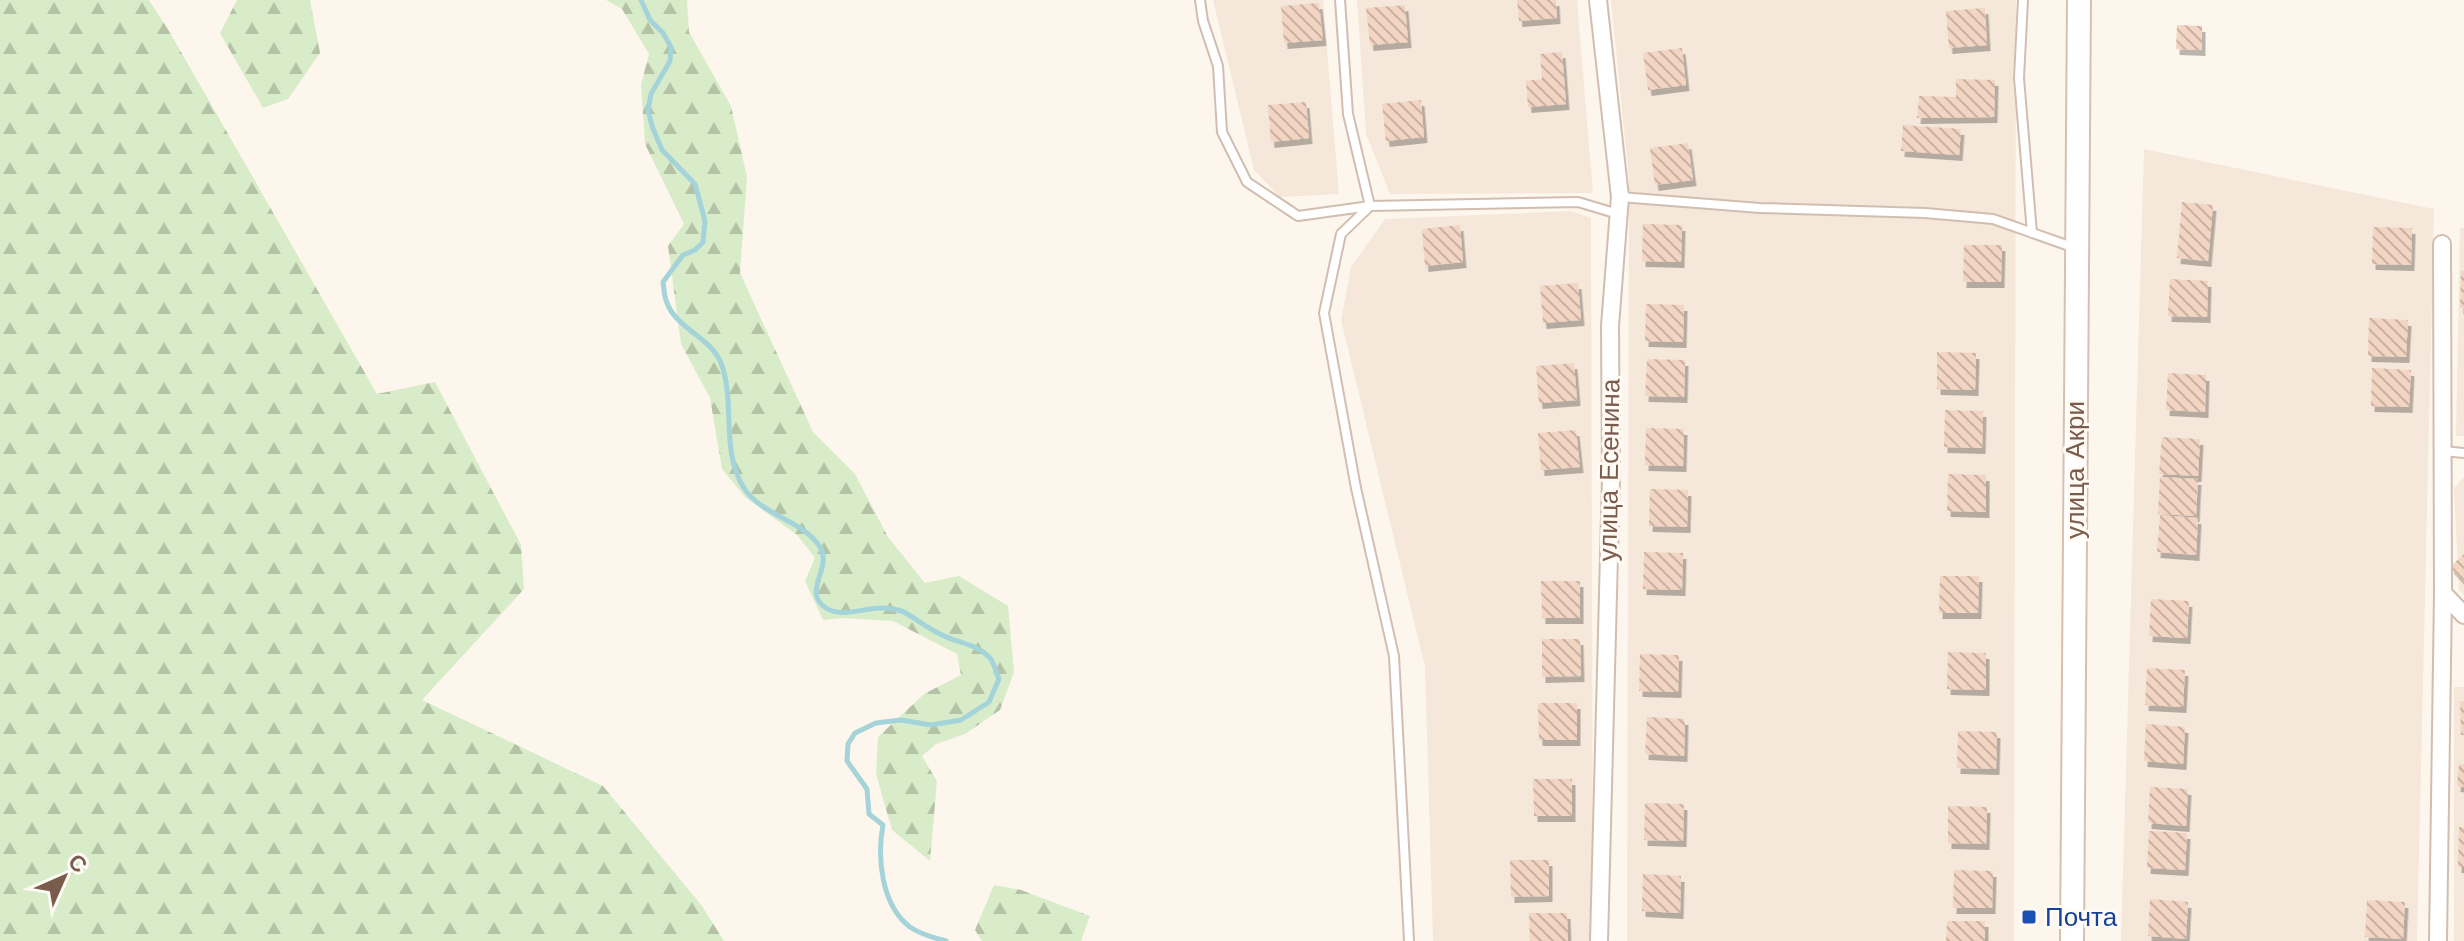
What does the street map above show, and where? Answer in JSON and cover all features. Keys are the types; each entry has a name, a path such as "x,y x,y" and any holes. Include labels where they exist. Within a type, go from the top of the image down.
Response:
{"main road":[{"name":"улица Акри","path":"2072,941 2079,0"}],"street":[{"name":"улица Есенина","path":"1598,0 1620,197 1610,326 1611,478 1599,941"},
{"path":"2438,941 2443,593 2442,244"},
{"path":"2443,593 2464,615"}],"lane":[{"path":"1200,0 1203,21 1218,66 1222,132 1247,182 1298,216 1370,206 1578,202 1619,215"},
{"path":"1340,0 1348,114 1370,206"},
{"path":"2023,0 2019,78 2032,233"},
{"path":"1620,197 1760,208 1925,213 1993,219 2076,248"},
{"path":"1370,206 1341,234 1324,313 1356,488 1394,656 1409,941"},
{"path":"2443,451 2464,453"}],"shaded area":[{"path":"1213,0 1323,0 1339,194 1280,197 1254,170"},
{"path":"1357,0 1577,0 1593,193 1390,194 1366,134"},
{"path":"1611,0 2016,0 2014,941 1627,941 1629,179"},
{"path":"2144,149 2434,209 2417,941 2121,941"},
{"path":"1571,211 1591,218 1593,941 1433,941 1425,667 1341,320 1351,267 1385,219"},
{"path":"2460,228 2464,228 2464,436 2456,436"},
{"path":"2464,477 2464,595 2459,590 2454,488"},
{"path":"2454,687 2464,687 2464,941 2454,941"}],"green space":[{"path":"0,0 149,0 377,394 435,382 521,545 524,589 422,700 603,786 702,906 724,941 0,941"},
{"path":"237,0 310,0 320,53 288,99 263,108 220,33"},
{"path":"606,0 687,0 689,32 731,106 747,177 740,273 813,432 855,474 888,537 925,583 959,576 1008,606 1014,672 1000,710 965,734 936,744 922,756 937,781 930,861 892,830 876,774 878,737 924,694 961,675 957,654 893,621 823,620 805,581 815,558 797,535 745,497 722,469 710,398 681,344 668,246 684,224 645,144 641,85 649,54 622,9"},
{"path":"994,885 1021,890 1090,916 1081,941 982,941 975,930"}],"building":[{"path":"1517,0 1556,0 1557,18 1519,21"},
{"path":"1319,3 1323,40 1284,43 1281,6"},
{"path":"1405,5 1408,42 1370,45 1366,8"},
{"path":"1985,8 1987,45 1949,48 1946,11"},
{"path":"2177,25 2202,26 2202,50 2176,49"},
{"path":"1682,48 1686,85 1648,90 1643,53"},
{"path":"1562,52 1566,104 1528,107 1526,81 1542,79 1540,54"},
{"path":"1956,79 1995,80 1994,117 1917,118 1919,96 1956,97"},
{"path":"1421,100 1424,137 1386,141 1382,104"},
{"path":"1306,102 1309,138 1271,142 1268,105"},
{"path":"1903,125 1961,129 1959,155 1901,151"},
{"path":"1688,143 1693,180 1655,185 1650,148"},
{"path":"2182,202 2213,205 2208,261 2177,258"},
{"path":"1643,224 1682,225 1681,262 1642,261"},
{"path":"1460,225 1463,262 1425,266 1422,229"},
{"path":"2373,227 2412,228 2411,265 2372,264"},
{"path":"1964,245 2002,245 2001,282 1963,282"},
{"path":"2461,271 2464,271 2464,308 2460,308"},
{"path":"2170,279 2208,281 2207,317 2168,316"},
{"path":"1578,283 1581,320 1543,323 1540,286"},
{"path":"1646,304 1684,305 1683,342 1645,341"},
{"path":"2369,318 2408,320 2406,357 2368,356"},
{"path":"1937,352 1976,353 1975,390 1937,389"},
{"path":"1647,359 1685,360 1684,397 1645,396"},
{"path":"1574,363 1577,400 1539,403 1536,366"},
{"path":"2372,368 2411,370 2409,407 2371,406"},
{"path":"2168,373 2206,375 2205,412 2166,410"},
{"path":"1945,410 1983,411 1982,448 1944,447"},
{"path":"1646,428 1684,429 1683,466 1645,465"},
{"path":"1576,430 1580,467 1541,470 1538,433"},
{"path":"2162,437 2200,439 2198,476 2159,474"},
{"path":"1948,474 1986,475 1986,512 1947,511"},
{"path":"2160,477 2198,479 2196,516 2158,514"},
{"path":"1650,489 1688,490 1687,527 1649,526"},
{"path":"2160,515 2198,518 2196,555 2157,552"},
{"path":"1644,552 1683,553 1682,590 1643,589"},
{"path":"2464,554 2464,582 2450,567"},
{"path":"1940,576 1979,576 1978,613 1939,613"},
{"path":"1541,581 1580,581 1580,618 1542,618"},
{"path":"2151,599 2189,601 2187,638 2149,636"},
{"path":"1542,639 1580,639 1581,676 1542,677"},
{"path":"1948,652 1986,653 1986,690 1947,689"},
{"path":"1640,654 1679,655 1678,692 1639,691"},
{"path":"2147,668 2185,670 2183,707 2145,705"},
{"path":"2460,701 2464,701 2464,735 2461,735"},
{"path":"1538,703 1577,703 1577,740 1539,740"},
{"path":"1647,717 1685,719 1684,756 1645,754"},
{"path":"2146,724 2185,727 2183,764 2144,761"},
{"path":"1958,731 1997,732 1996,769 1957,768"},
{"path":"2459,764 2464,764 2464,787 2457,786"},
{"path":"1533,779 1572,779 1572,816 1534,816"},
{"path":"2150,787 2188,789 2186,826 2148,823"},
{"path":"1645,803 1684,804 1683,841 1644,840"},
{"path":"1948,806 1987,807 1986,844 1948,843"},
{"path":"2459,827 2464,828 2464,867 2458,867"},
{"path":"2149,831 2187,833 2185,870 2147,868"},
{"path":"1510,860 1549,860 1549,896 1511,897"},
{"path":"1954,870 1993,871 1992,908 1953,908"},
{"path":"1643,874 1681,876 1680,913 1642,911"},
{"path":"2150,899 2188,902 2186,939 2148,936"},
{"path":"2367,900 2405,902 2403,939 2365,937"},
{"path":"1529,913 1567,913 1568,941 1530,941"},
{"path":"1947,921 1985,921 1985,941 1946,941"}],"waterway":[{"path":"641,0 650,20 671,47 670,61 651,94 648,110 652,126 662,150 695,184 705,221 703,242 683,255 663,282 665,296 676,318 709,346 721,363 728,394 732,458 744,488 761,505 803,530 820,547 823,563 816,595 826,608 839,612 880,608 904,612 940,634 984,652 999,679 989,702 961,720 931,725 901,720 876,723 855,733 848,744 847,761 867,789 869,814 883,825 881,866 893,906 910,927 946,941"}],"place":[{"name":"Почта","path":"2029,917"}]}
